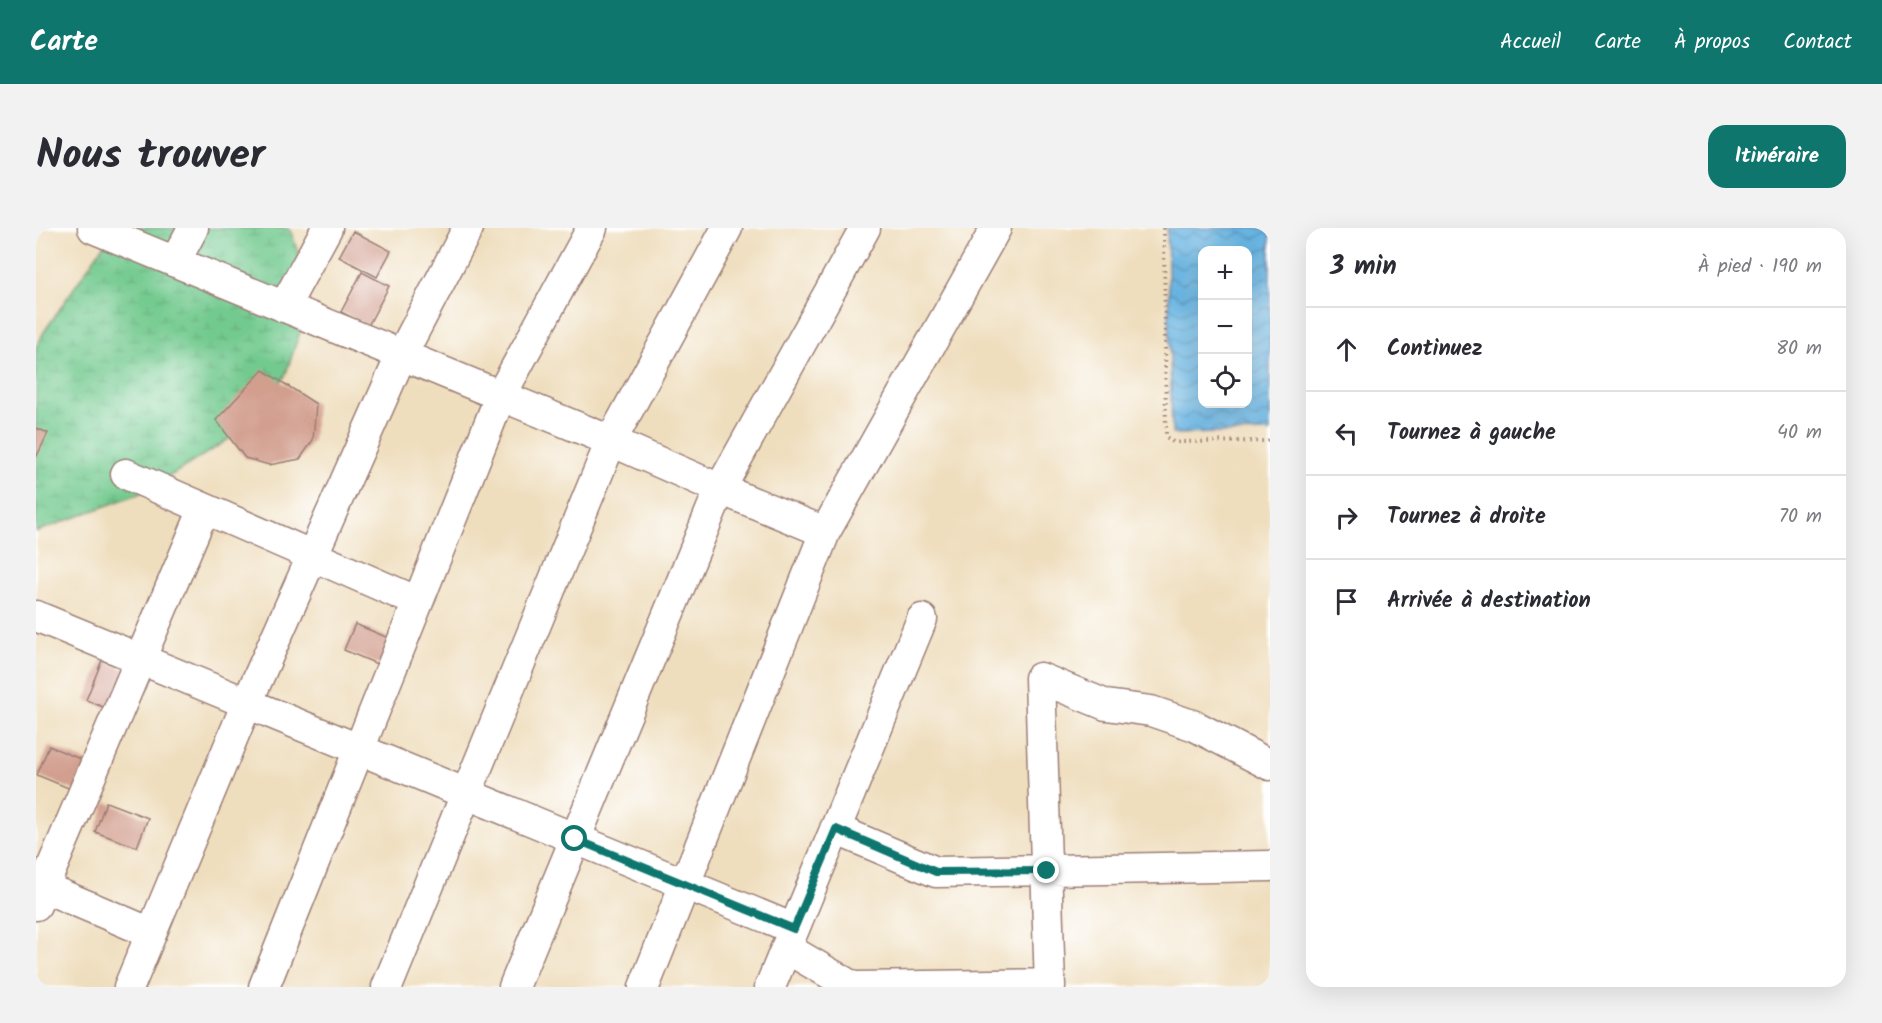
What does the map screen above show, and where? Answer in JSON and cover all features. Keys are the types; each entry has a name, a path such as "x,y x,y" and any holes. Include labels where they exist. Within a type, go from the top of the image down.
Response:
{"street":[{"path":"93,228 611,441 825,532"},
{"path":"175,262 193,228"},
{"path":"284,307 327,228"},
{"path":"129,987 247,703 401,356 468,228"},
{"path":"264,987 500,397 592,228"},
{"path":"387,987 611,441 727,228"},
{"path":"644,987 825,532 996,228"},
{"path":"514,987 720,489 857,231"},
{"path":"126,474 418,602"},
{"path":"152,933 39,892 204,509"},
{"path":"36,616 685,884 790,939 853,987"},
{"path":"770,987 922,619"},
{"path":"857,987 1050,986 1040,678 1106,705 1151,711 1195,726 1270,765"},
{"path":"836,829 936,872 1270,866"}],"path":[{"path":"1164,228 1166,437 1173,442 1270,441"}],"green space":[{"path":"115,228 287,228 291,232 305,274 302,326 285,376 242,431 146,491 36,532 36,347"}],"water":[{"path":"1167,228 1270,228 1270,432 1172,434"}],"building":[{"path":"353,231 391,251 377,277 339,257"},
{"path":"362,272 389,286 368,326 341,312"},
{"path":"263,370 316,404 313,440 300,459 269,465 245,458 216,420"},
{"path":"36,428 48,433 36,458"},
{"path":"355,624 396,641 384,667 344,650"},
{"path":"102,660 131,672 115,712 86,700"},
{"path":"49,746 90,763 78,792 37,775"},
{"path":"106,802 148,818 137,847 95,832"}],"route":[{"path":"575,839 794,929 836,829 936,872 1047,871"}]}
